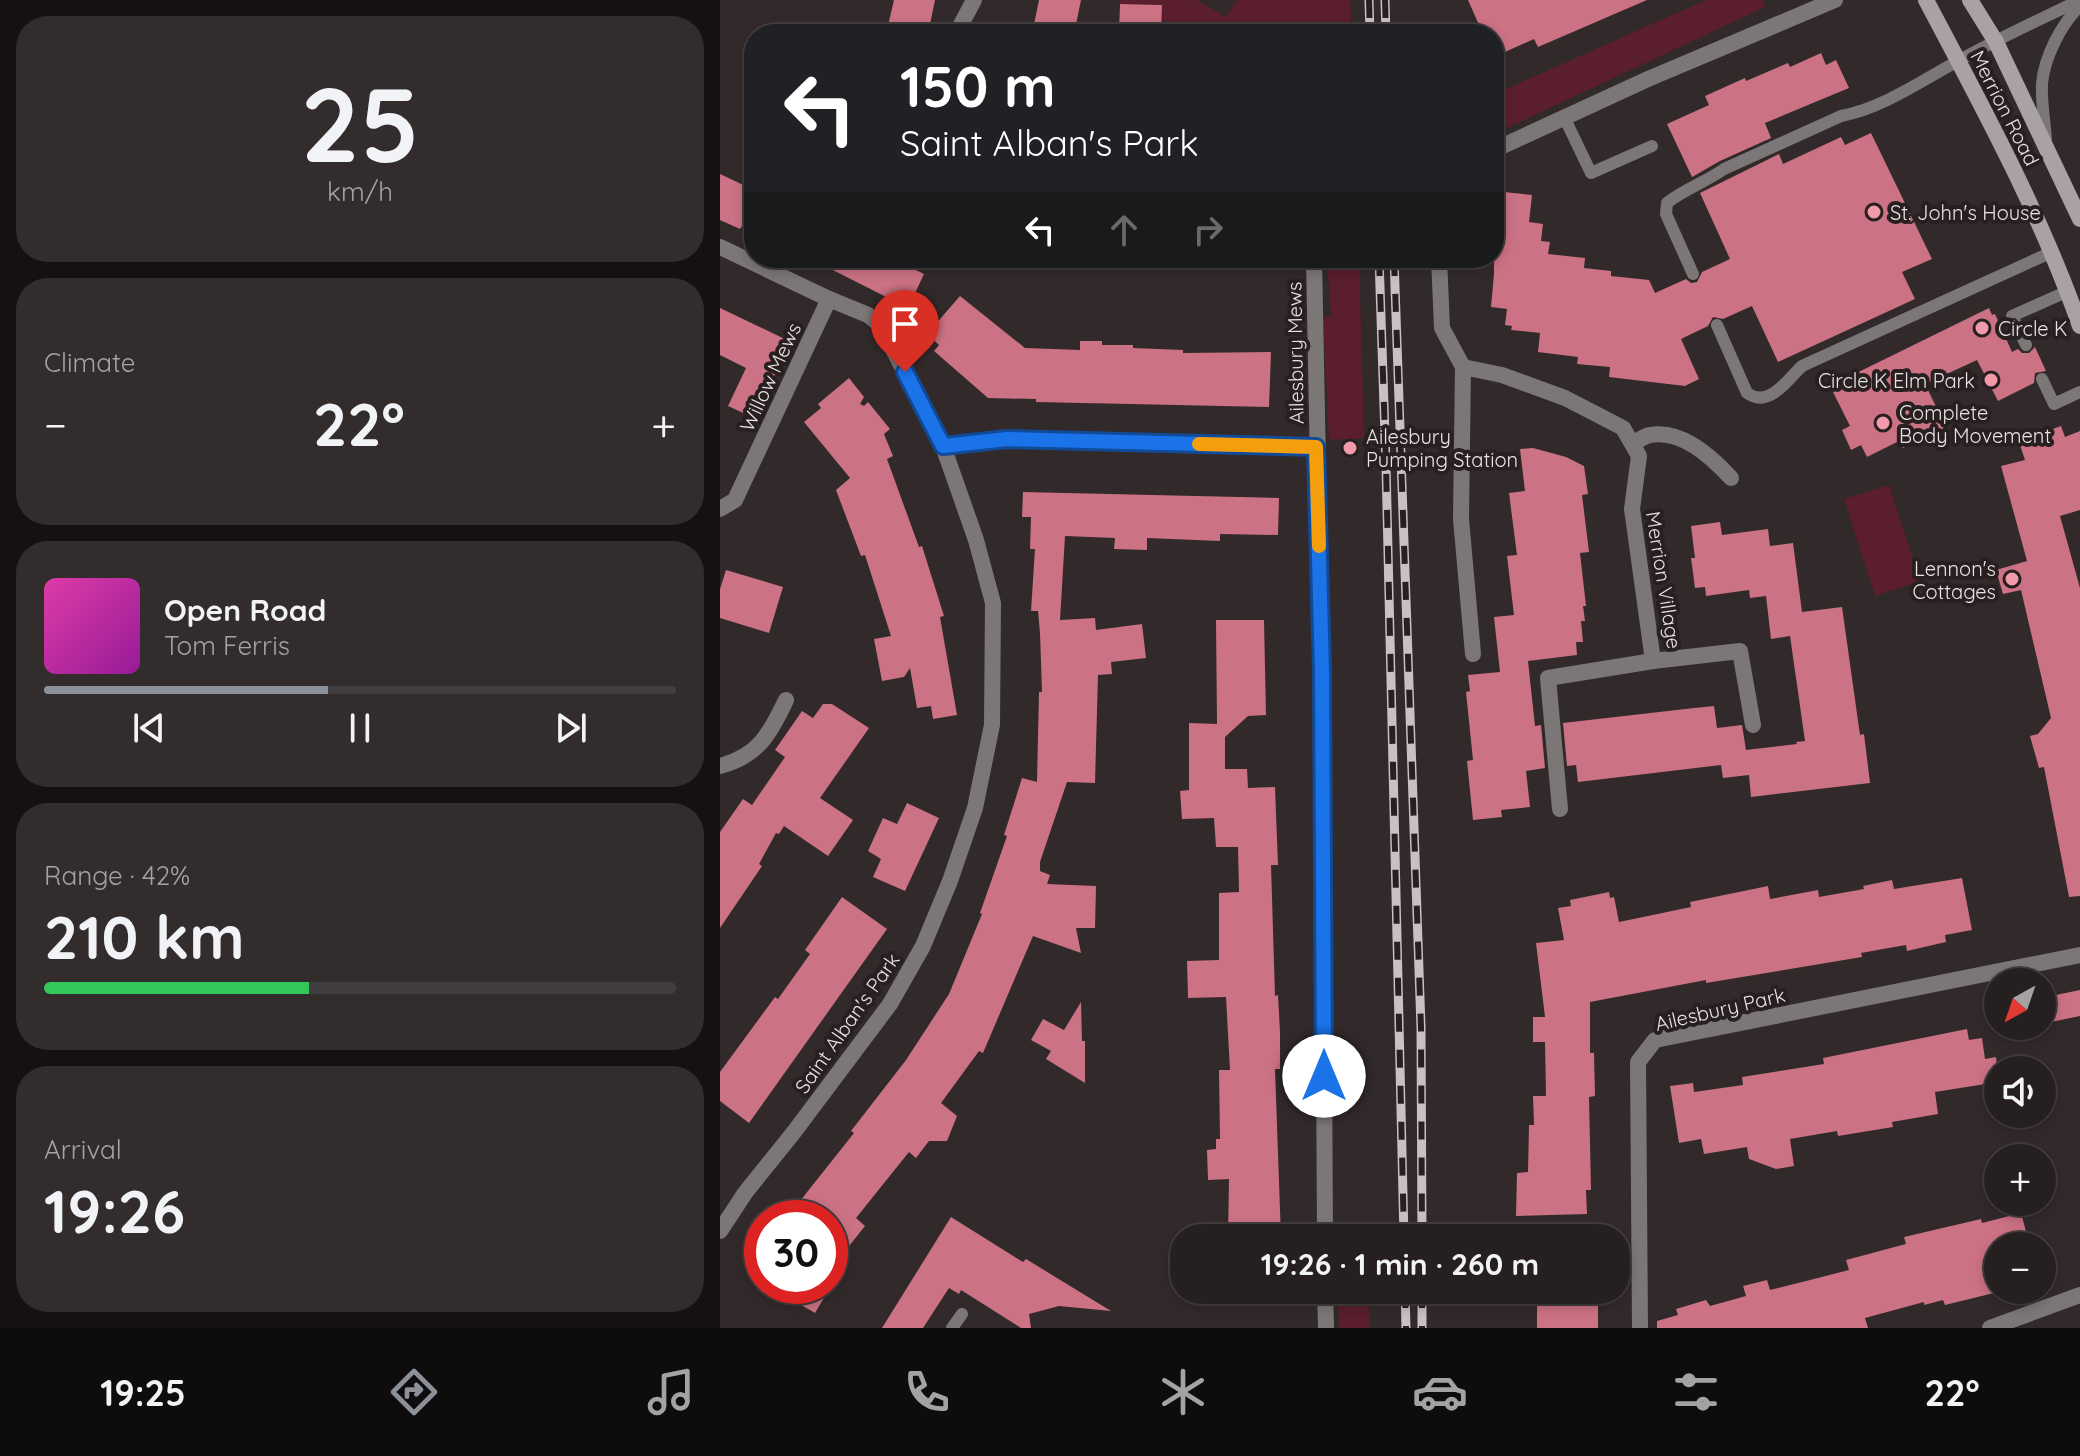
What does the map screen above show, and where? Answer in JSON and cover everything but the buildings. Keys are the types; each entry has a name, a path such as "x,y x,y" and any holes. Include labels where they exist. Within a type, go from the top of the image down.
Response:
{"main road":[{"name":"Merrion Road","path":"1926,0 2023,188 2080,326"},
{"name":"Merrion Road","path":"1970,0 1996,42 2080,219"}],"street":[{"path":"961,24 974,0"},
{"path":"1504,146 1648,79 1835,0"},
{"name":"Saint Alban's Park","path":"720,247 744,258"},
{"name":"Saint Alban's Park","path":"720,1231 745,1193 890,1004 923,946 975,808 992,725 993,603 976,540 943,446 881,326 868,315 764,268"},
{"name":"Ailesbury Mews","path":"1314,268 1322,672 1325,1224"},
{"path":"1439,268 1442,328 1463,367 1461,519 1473,654"},
{"name":"Willow Mews","path":"720,509 735,500 829,299"},
{"path":"1463,367 1502,375 1565,398 1623,428 1633,444 1650,435 1679,439 1713,458 1731,478"},
{"path":"943,446 1007,439 1316,447"},
{"name":"Merrion Village","path":"1633,444 1639,456 1632,509 1653,661 1740,651 1753,725"},
{"path":"1560,809 1548,678 1653,661"},
{"path":"720,766 742,760 771,732 786,700"},
{"name":"Ailesbury Park","path":"1640,1328 1638,1062 1655,1040 2080,955"},
{"path":"1990,1328 2080,1295"},
{"path":"1325,1304 1326,1328"}],"lane":[{"path":"1693,274 1666,214 1667,203 1677,195 1724,169 1841,116 1859,113 1895,96 1958,60 2080,3"},
{"path":"2046,146 2042,82 2056,41 2080,3"},
{"path":"1565,119 1591,173 1652,146"},
{"path":"1717,325 1747,393 1754,398 1764,397 1786,386 1802,366 2052,252"},
{"path":"2026,345 2012,316 2068,291"},
{"path":"2042,379 2054,404 2080,392"},
{"path":"952,1328 962,1314"}],"shaded area":[{"path":"1120,0 1197,0 1226,17 1237,0 1350,0 1351,24 1162,21 1162,5 1120,4"},
{"path":"1706,0 1762,0 1765,7 1504,129 1504,90"},
{"path":"1328,268 1359,268 1364,438 1329,440 1323,317 1331,316"},
{"path":"1889,485 1920,581 1875,596 1844,499"},
{"path":"1338,1304 1369,1304 1370,1328 1339,1328"}],"railway":[{"path":"1369,0 1370,24"},
{"path":"1385,0 1386,24"},
{"path":"1379,268 1404,1224"},
{"path":"1394,268 1421,1027 1422,1224"},
{"path":"1405,1304 1406,1328"},
{"path":"1422,1304 1422,1328"}],"slow traffic":[{"path":"1199,444 1316,447 1319,546"}],"place":[{"name":"St. John's House","path":"1874,212"},
{"name":"Circle K","path":"1982,328"},
{"name":"Circle K Elm Park","path":"1991,380"},
{"name":"Complete Body Movement","path":"1883,423"},
{"name":"Ailesbury Pumping Station","path":"1350,448"},
{"name":"Lennon's Cottages","path":"2012,579"}],"route":[{"path":"905,372 943,446 1007,439 1316,447 1322,672 1324,1076"}]}
